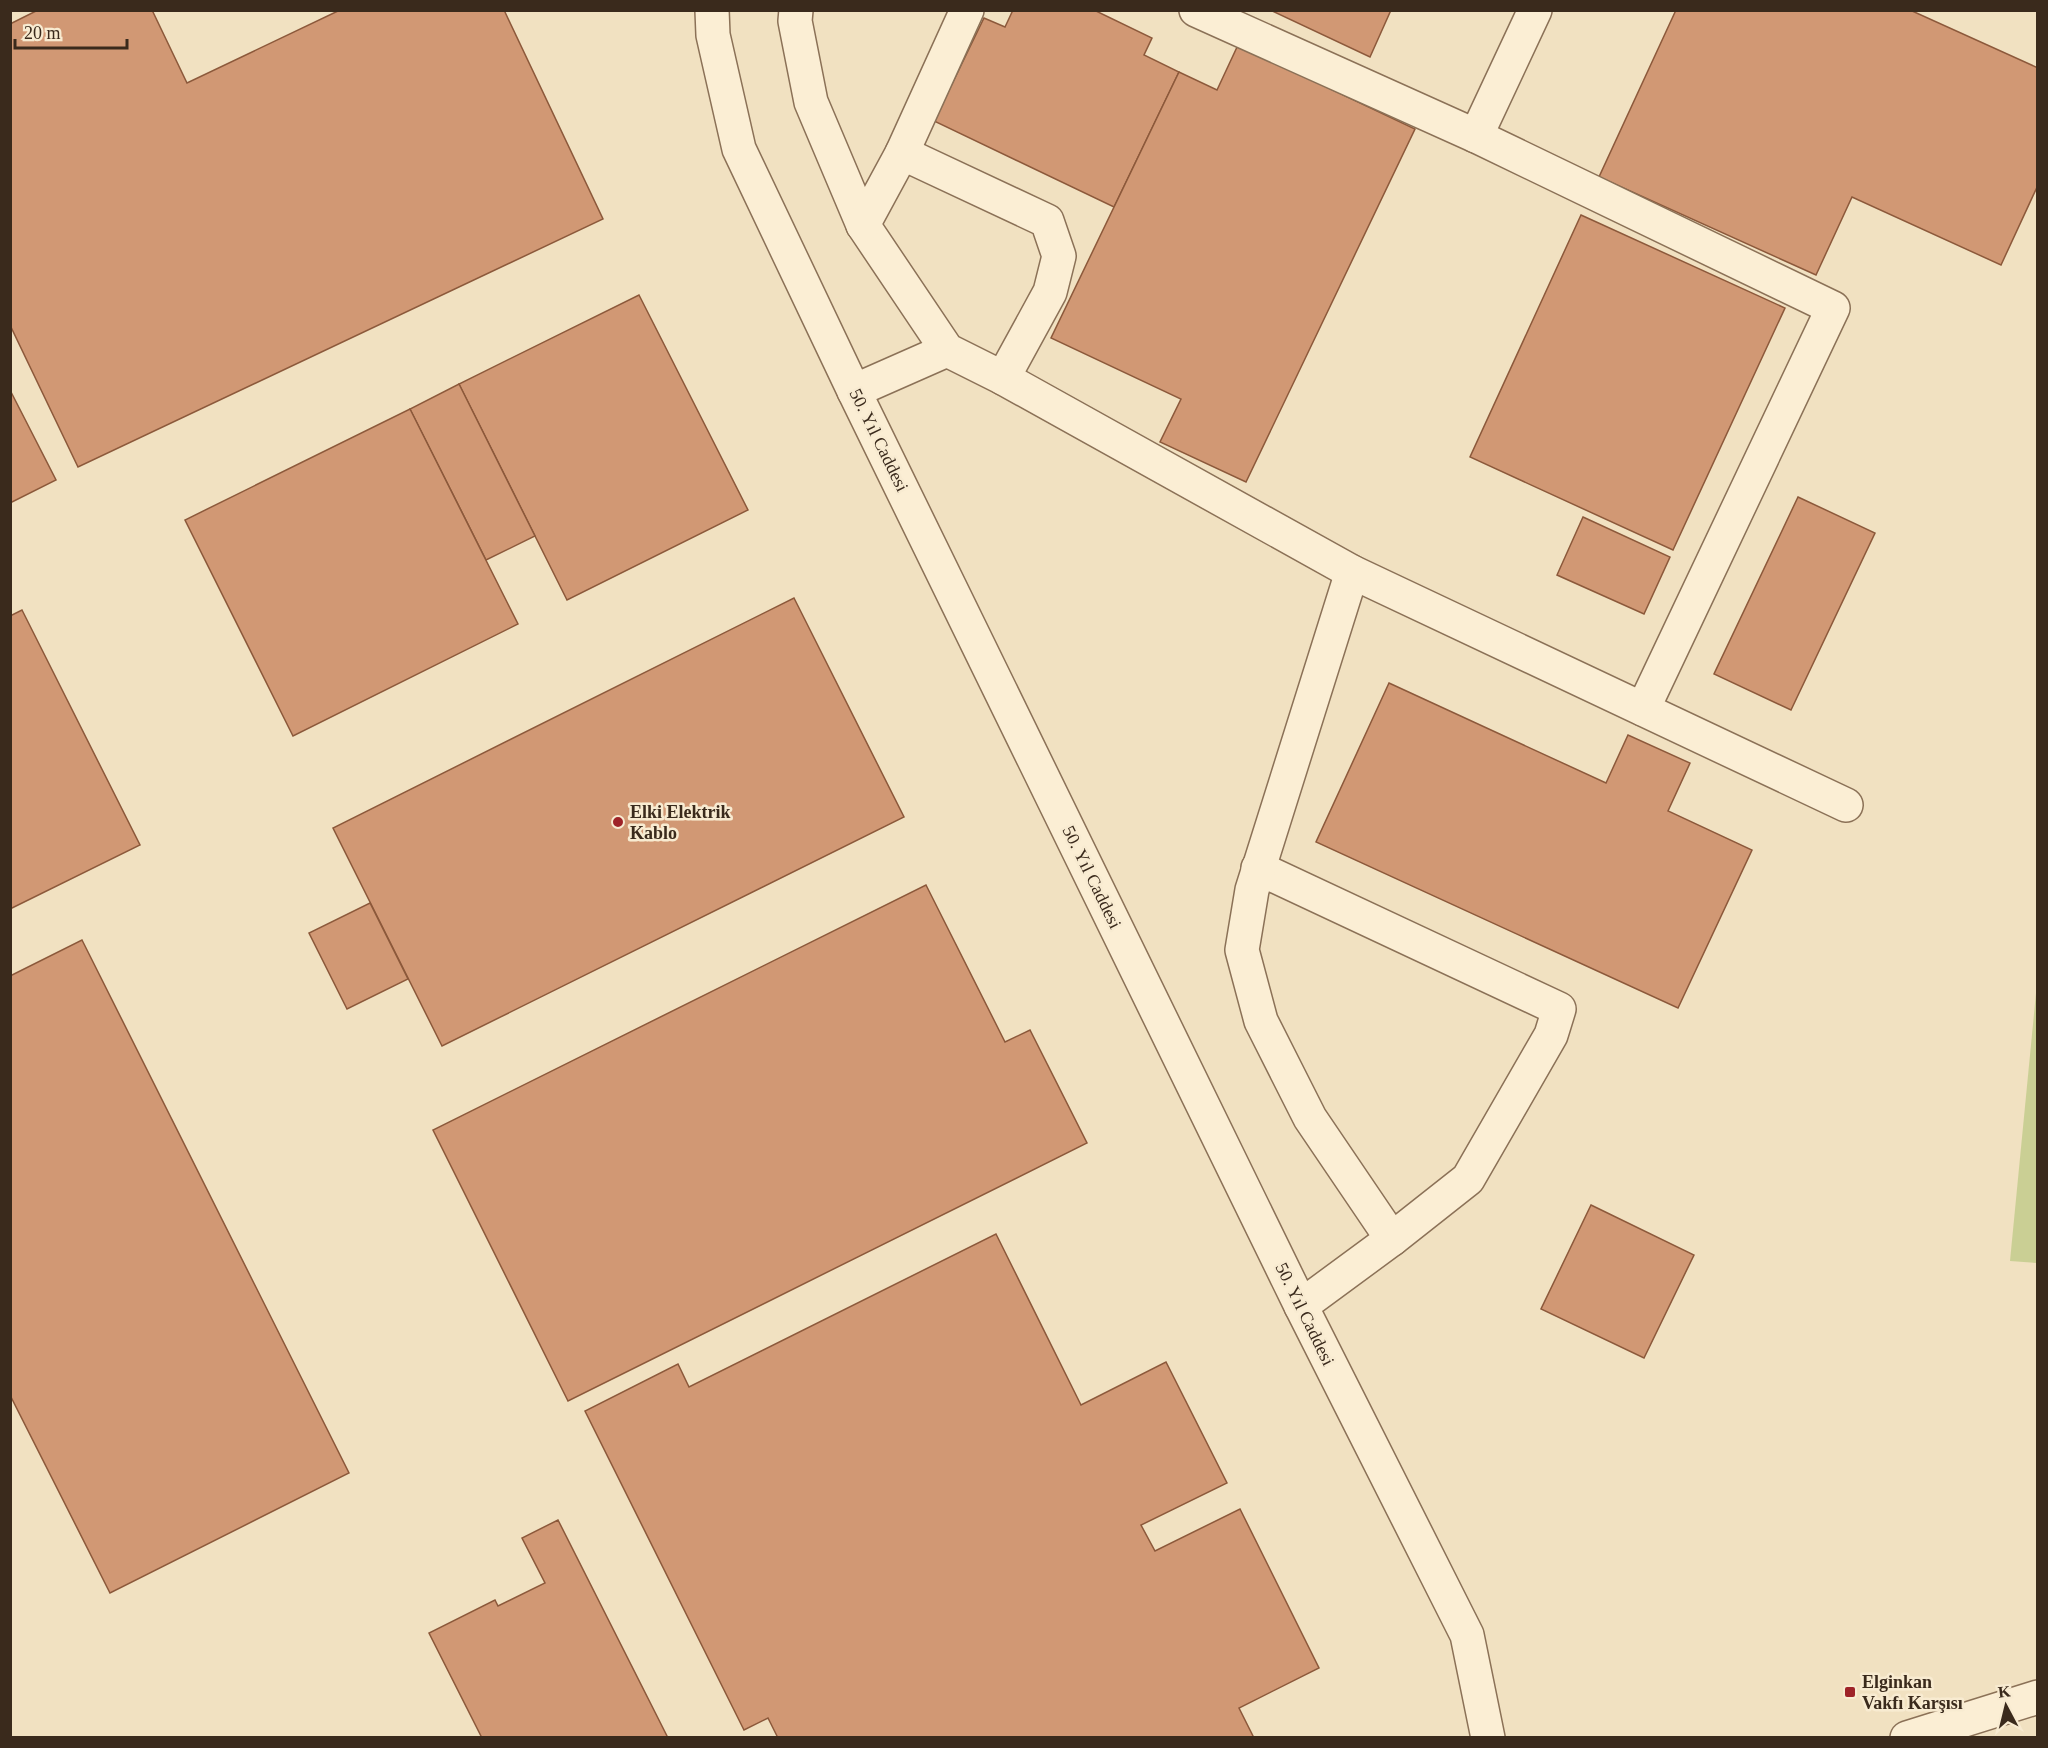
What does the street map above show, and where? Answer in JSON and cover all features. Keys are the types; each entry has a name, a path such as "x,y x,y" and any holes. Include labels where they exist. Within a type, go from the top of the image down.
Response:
{"street":[{"name":"50. Yıl Caddesi","path":"712,10 713,35 739,149 854,391 1301,1306 1467,1635 1488,1737"},
{"path":"796,10 795,21 811,102 863,225 947,350 1003,378 1352,572 1846,805"},
{"path":"863,225 902,153 967,10"},
{"path":"1196,10 1476,136 1833,308 1643,709"},
{"path":"1476,136 1535,10"},
{"path":"902,153 1047,221 1059,256 1050,292 1003,378"},
{"path":"854,391 947,350"},
{"path":"1352,572 1258,868 1242,950 1261,1021 1310,1118 1392,1239"},
{"path":"1258,868 1559,1009 1551,1035 1468,1179 1301,1306"},
{"path":"1908,1737 2037,1697"}],"green space":[{"path":"2037,983 2038,1263 2010,1261"}],"building":[{"path":"38,10 152,10 187,83 340,10 504,10 603,219 78,467 10,325 10,24"},
{"path":"1013,10 1094,10 1152,38 1144,55 1179,72 1114,207 934,121 984,18 1005,27"},
{"path":"1270,10 1391,10 1370,57"},
{"path":"1676,10 1910,10 2038,68 2038,185 2001,265 1852,197 1816,275 1599,177"},
{"path":"1238,45 1415,129 1246,482 1160,442 1181,399 1051,338 1179,72 1217,90"},
{"path":"1581,215 1785,308 1673,550 1470,457"},
{"path":"639,295 748,510 567,600 459,384"},
{"path":"459,384 535,536 486,560 410,409"},
{"path":"10,390 56,480 10,503"},
{"path":"410,409 518,624 293,736 185,520"},
{"path":"1798,497 1875,533 1791,710 1714,674"},
{"path":"1583,517 1670,557 1644,614 1557,575"},
{"name":"Elki Elektrik Kablo","path":"794,598 904,817 442,1046 333,828"},
{"path":"22,610 140,845 10,909 10,616"},
{"path":"1389,683 1606,783 1628,735 1690,763 1668,811 1752,850 1678,1008 1316,842"},
{"path":"926,885 1005,1042 1030,1030 1087,1143 568,1401 433,1130"},
{"path":"370,903 408,979 347,1009 309,933"},
{"path":"82,940 349,1473 110,1593 10,1395 10,976"},
{"path":"1591,1205 1694,1255 1644,1358 1541,1309"},
{"path":"996,1234 1081,1405 1166,1362 1227,1483 1141,1525 1155,1551 1240,1509 1319,1668 1239,1708 1254,1738 778,1738 768,1718 744,1730 585,1411 678,1364 689,1387"},
{"path":"558,1520 668,1738 482,1738 429,1633 495,1600 498,1606 545,1583 522,1538"}],"place":[{"name":"Elki Elektrik Kablo","path":"618,822"},
{"name":"Elginkan Vakfı Karşısı","path":"1850,1692"}]}
